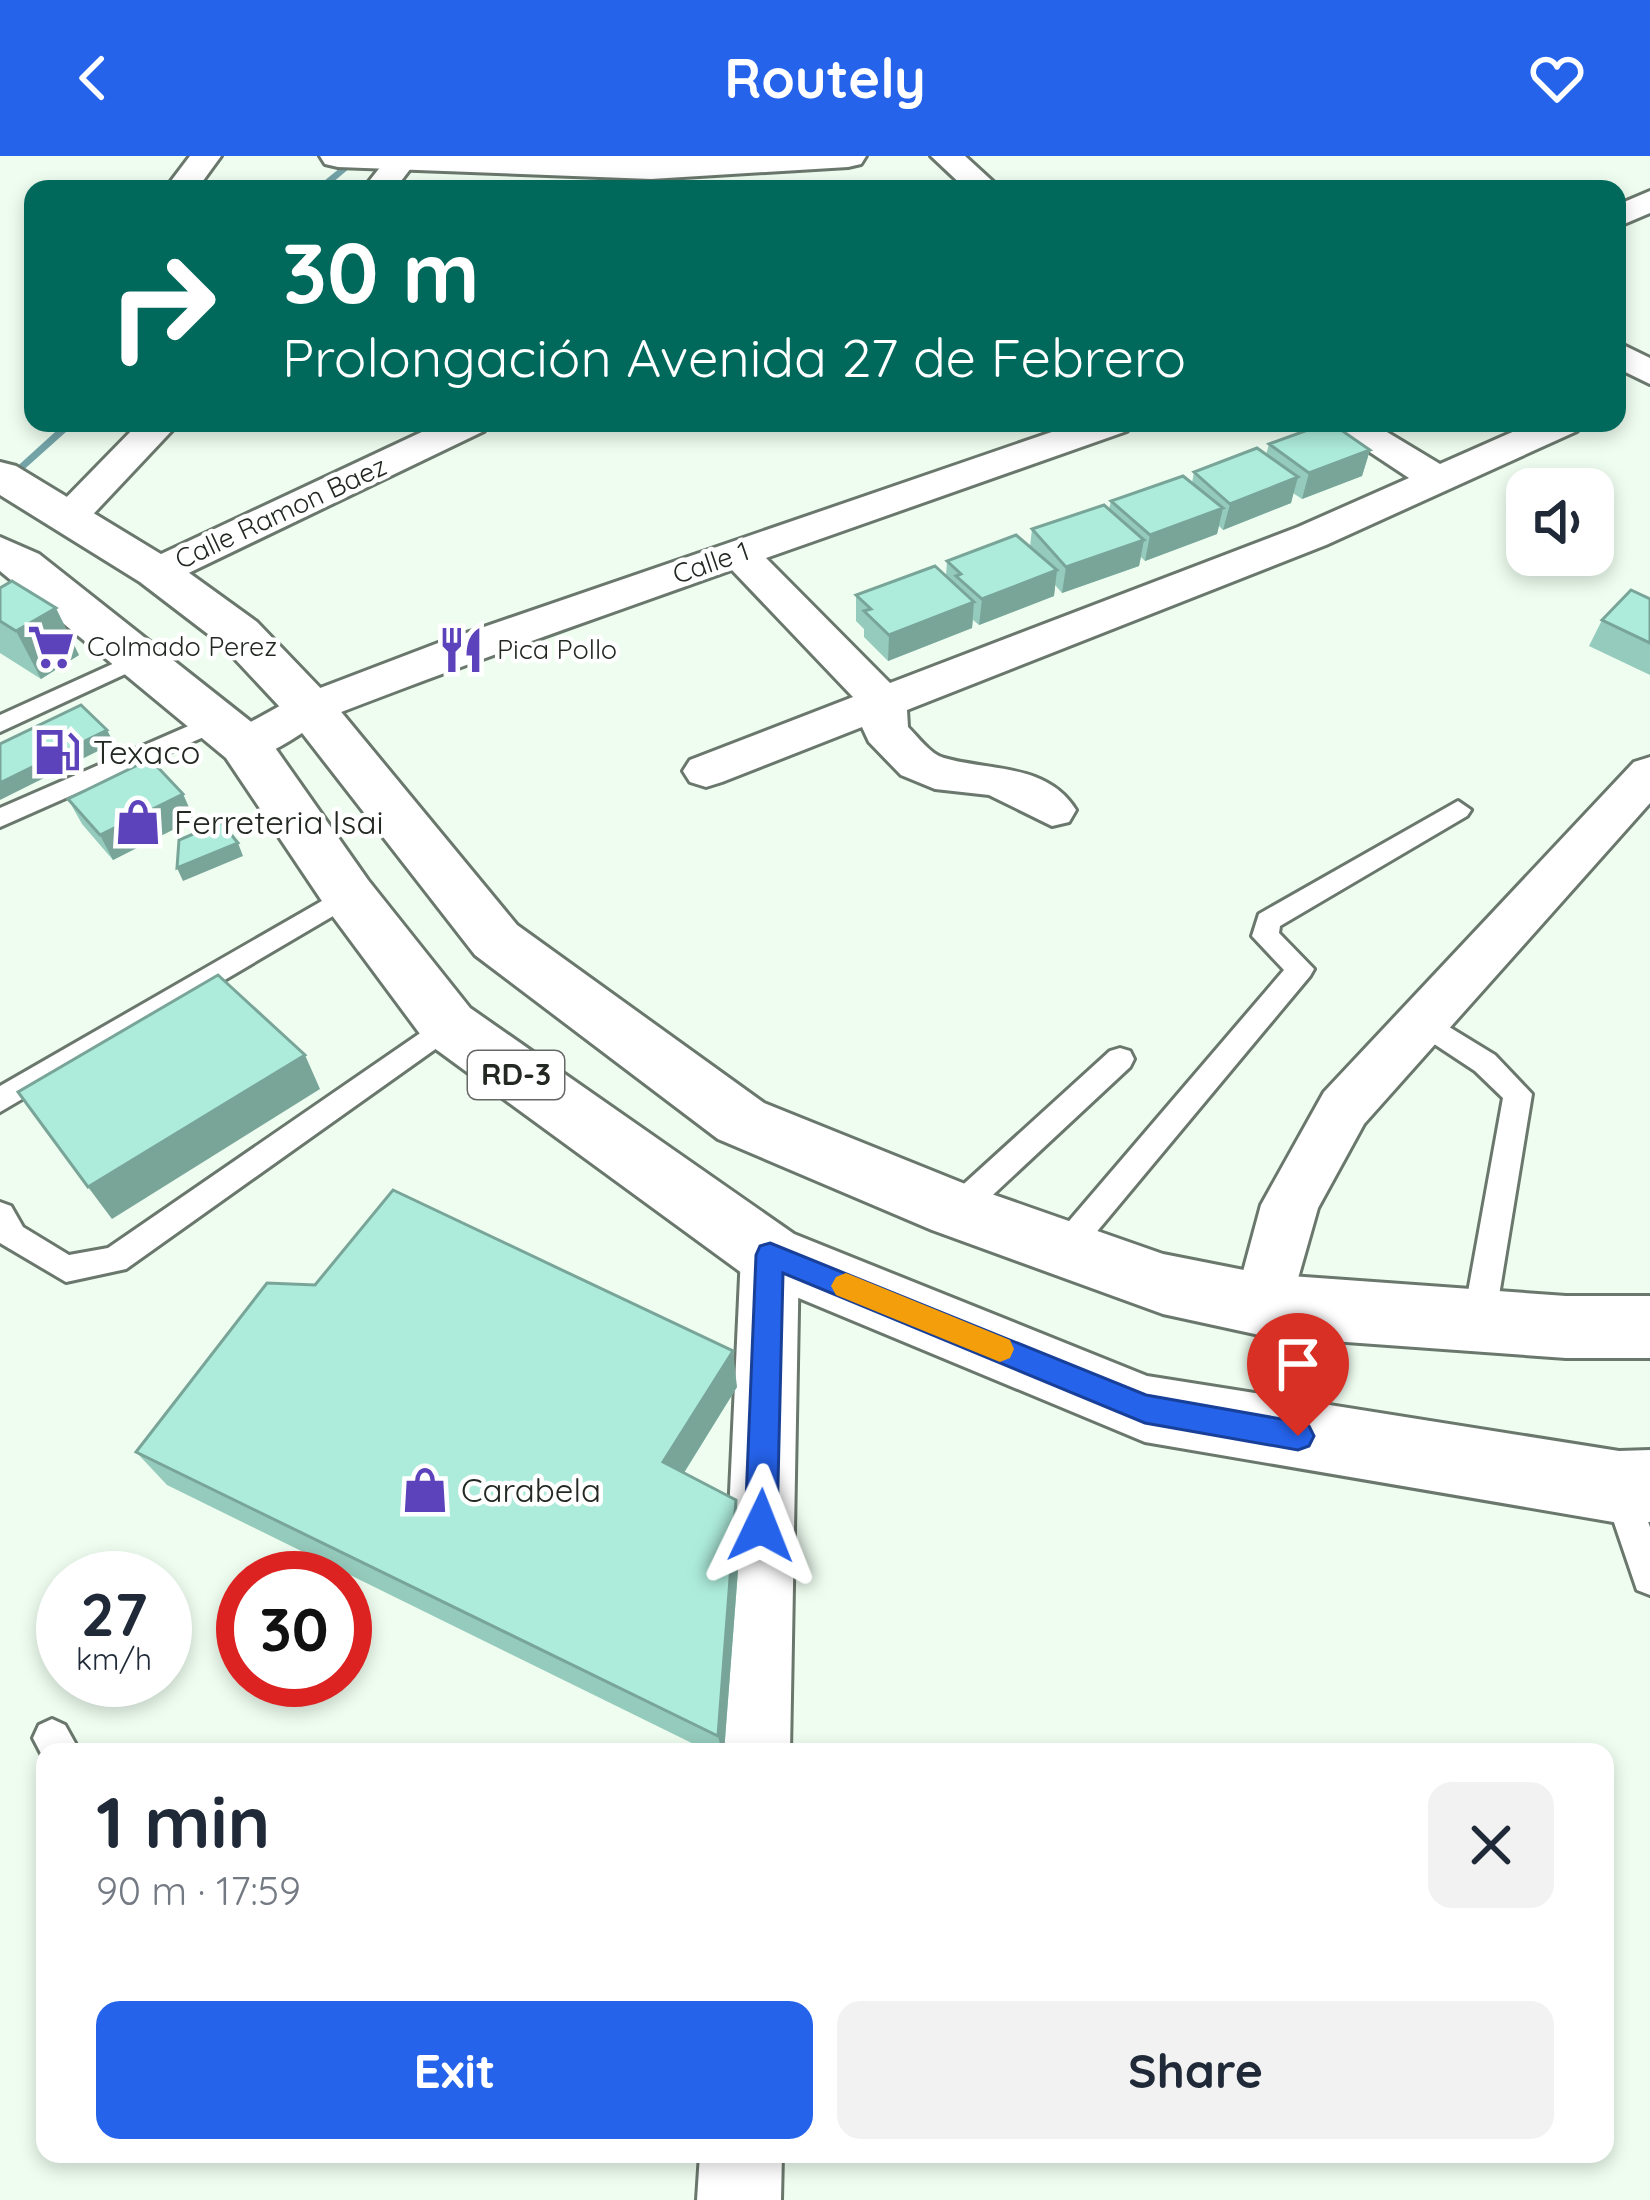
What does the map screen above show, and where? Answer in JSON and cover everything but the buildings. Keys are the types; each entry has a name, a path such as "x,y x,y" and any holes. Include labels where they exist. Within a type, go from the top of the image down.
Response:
{"main road":[{"path":"338,156 409,167 651,168 832,157"},
{"name":"RD-3","path":"38,499 157,572 239,633 310,708 496,940 741,1120 956,1210 1163,1284 1264,1305 1650,1327"},
{"name":"RD-3","path":"11,558 230,734 448,1025 770,1255 1145,1409 1635,1487"}],"street":[{"path":"188,180 206,156"},
{"path":"946,156 974,180"},
{"path":"38,499 146,432"},
{"name":"Calle Ramon Baez","path":"157,572 452,432"},
{"name":"Calle 1","path":"230,734 1088,432"},
{"path":"1360,432 1441,481"},
{"path":"706,771 1441,481 1545,432"},
{"path":"739,554 884,703 885,731 917,764 965,779 1000,780 1052,809"},
{"path":"1264,1305 1290,1205 1344,1108 1650,773"},
{"path":"754,1743 770,1255"},
{"path":"739,2200 740,2163"}],"lane":[{"path":"0,724 139,659"},
{"path":"0,818 230,734"},
{"path":"1063,1250 1300,969 1265,936 1268,921 1458,810"},
{"path":"0,1100 348,895"},
{"path":"1423,1022 1485,1063 1518,1094 1479,1320"},
{"path":"0,1215 12,1236 66,1269 115,1259 448,1025"},
{"path":"956,1210 1120,1059"},
{"path":"1635,1487 1650,1579"}],"waterway":[{"path":"330,180 360,156"},
{"path":"0,488 61,432"}],"slow traffic":[{"path":"846,1286 1000,1349"}],"place":[{"name":"Colmado Perez","path":"51,647"},
{"name":"Pica Pollo","path":"461,650"},
{"name":"Texaco","path":"57,752"},
{"name":"Ferreteria Isai","path":"138,822"},
{"name":"Carabela","path":"425,1490"}],"route":[{"path":"761,1526 770,1255 1145,1409 1298,1436"}]}
